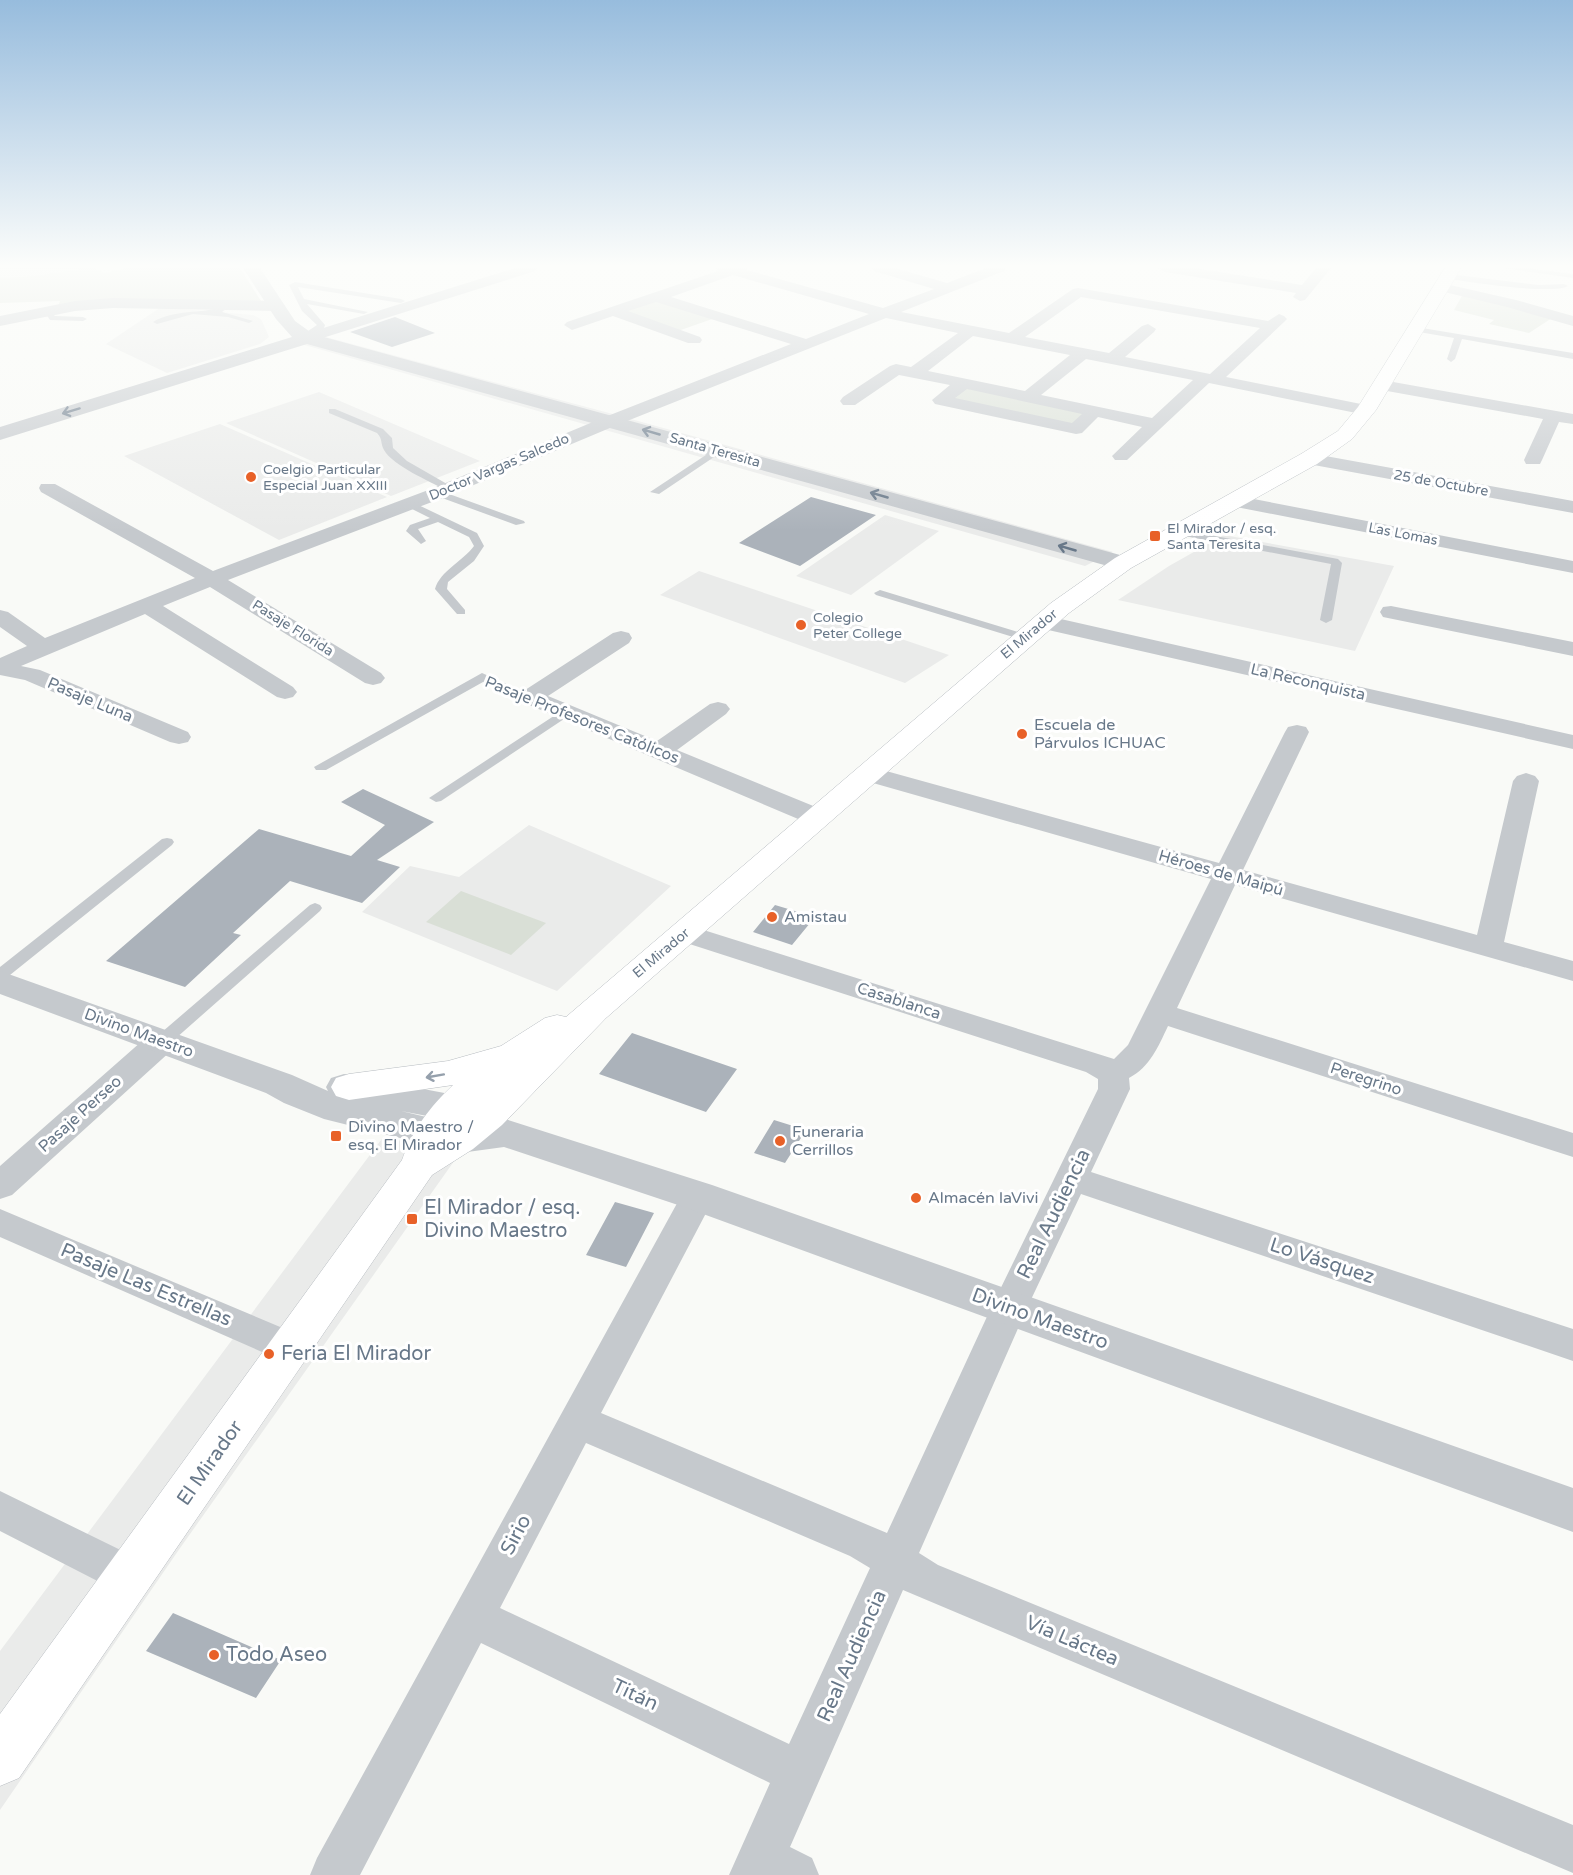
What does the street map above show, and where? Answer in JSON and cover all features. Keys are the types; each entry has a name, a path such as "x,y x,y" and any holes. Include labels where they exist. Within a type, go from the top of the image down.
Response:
{"main road":[{"name":"El Mirador","path":"497,1124 594,1010 1034,630 1123,563 1309,459 1345,435 1366,410 1400,356"},
{"name":"El Mirador","path":"0,1760 441,1136 512,1056 555,1028 594,1010"},
{"path":"349,1088 448,1074 512,1056"}],"street":[{"path":"0,434 248,356"},
{"name":"Santa Teresita","path":"373,356 1123,563"},
{"name":"Doctor Vargas Salcedo","path":"0,668 43,647 146,605 444,491 611,421 777,356"},
{"path":"914,373 937,356"},
{"path":"1028,397 1080,356"},
{"path":"1095,356 1366,410"},
{"path":"1112,359 1116,356"},
{"path":"1121,456 1236,356"},
{"path":"849,401 896,369 1155,424"},
{"path":"964,383 941,400 1076,429 1095,411"},
{"path":"1382,385 1573,419"},
{"path":"1533,460 1553,415"},
{"name":"25 de Octubre","path":"1309,459 1573,507"},
{"name":"Pasaje Florida","path":"48,488 213,579 373,678"},
{"name":"Las Lomas","path":"1233,501 1573,567"},
{"path":"146,605 285,692"},
{"path":"1391,612 1573,649"},
{"path":"0,617 43,647"},
{"name":"La Reconquista","path":"1034,630 1573,742"},
{"path":"530,697 621,638"},
{"name":"Pasaje Luna","path":"0,668 32,675 179,737"},
{"name":"Pasaje Profesores Católicos","path":"530,697 819,818"},
{"path":"659,751 718,709"},
{"path":"1112,1074 1122,1070 1137,1057 1297,732"},
{"name":"Héroes de Maipú","path":"868,774 1573,971"},
{"path":"1489,947 1526,781"},
{"name":"Casablanca","path":"684,933 1097,1064 1112,1074"},
{"name":"Divino Maestro","path":"0,982 279,1084 297,1094 337,1109 441,1136 497,1124 1573,1510"},
{"name":"Peregrino","path":"1159,1013 1573,1145"},
{"name":"Pasaje Perseo","path":"0,1186 161,1041"},
{"name":"Real Audiencia","path":"769,1869 799,1773 1009,1308 1114,1089 1115,1082 1112,1074"},
{"name":"Divino Maestro","path":"279,1084 317,1084 349,1088 441,1136"},
{"name":"Lo Vásquez","path":"1071,1178 1573,1345"},
{"name":"Sirio","path":"334,1875 698,1196"},
{"name":"Pasaje Las Estrellas","path":"0,1222 291,1348"},
{"name":"Vía Láctea","path":"577,1421 865,1542 923,1579 1573,1849"},
{"path":"0,1510 130,1576"},
{"name":"Titán","path":"472,1617 799,1773"}],"lane":[{"path":"332,411 380,431 387,438 388,448 404,463 444,491 520,523"},
{"path":"655,492 718,451"},
{"path":"410,504 473,535 479,546 470,560 443,581 441,589 461,612"},
{"path":"421,541 411,531 414,527 438,518"},
{"path":"1178,532 1334,561 1337,564 1326,620"},
{"path":"880,593 1034,630"},
{"name":"Pasaje Profesores Católicos","path":"321,767 482,677 530,697"},
{"path":"436,798 566,712"},
{"path":"0,975 167,842"},
{"path":"161,1041 315,908"}],"shaded area":[{"path":"130,356 223,356 167,373"},
{"path":"342,356 395,356 1113,552 1085,566"},
{"path":"965,384 1094,412 1075,429 943,400"},
{"path":"319,392 480,461 391,496 226,423"},
{"name":"Coelgio Particular Especial Juan XXIII","path":"220,424 387,497 279,540 124,456"},
{"path":"885,515 939,531 851,595 796,576"},
{"path":"1224,535 1394,566 1355,651 1118,600 1169,566"},
{"name":"Colegio Peter College","path":"699,571 949,655 905,683 660,595"},
{"path":"529,825 671,886 557,991 362,912 410,866 459,877"},
{"path":"461,891 546,923 511,955 426,922"},
{"name":"Feria El Mirador","path":"384,1136 457,1157 178,1551 0,1810 0,1651"}],"building":[{"path":"811,497 876,515 800,566 739,543"},
{"path":"363,789 434,822 377,860 400,867 362,903 290,881 233,933 241,935 185,987 106,961 259,829 351,856 385,825 341,802"},
{"path":"775,905 815,917 792,945 753,932"},
{"path":"632,1033 737,1069 706,1112 599,1074"},
{"name":"Funeraria Cerrillos","path":"774,1120 806,1130 785,1163 754,1153"},
{"path":"615,1202 654,1213 626,1267 586,1255"},
{"name":"Todo Aseo","path":"173,1613 281,1660 256,1698 146,1651"}],"place":[{"name":"Coelgio Particular Especial Juan XXIII","path":"251,477"},
{"name":"El Mirador / esq. Santa Teresita","path":"1155,536"},
{"name":"Colegio Peter College","path":"801,625"},
{"name":"Escuela de Párvulos ICHUAC","path":"1022,734"},
{"name":"Amistau","path":"772,917"},
{"name":"Divino Maestro / esq. El Mirador","path":"336,1136"},
{"name":"Funeraria Cerrillos","path":"780,1141"},
{"name":"Almacén laVivi","path":"916,1198"},
{"name":"El Mirador / esq. Divino Maestro","path":"412,1219"},
{"name":"Feria El Mirador","path":"269,1354"},
{"name":"Todo Aseo","path":"214,1655"}]}
